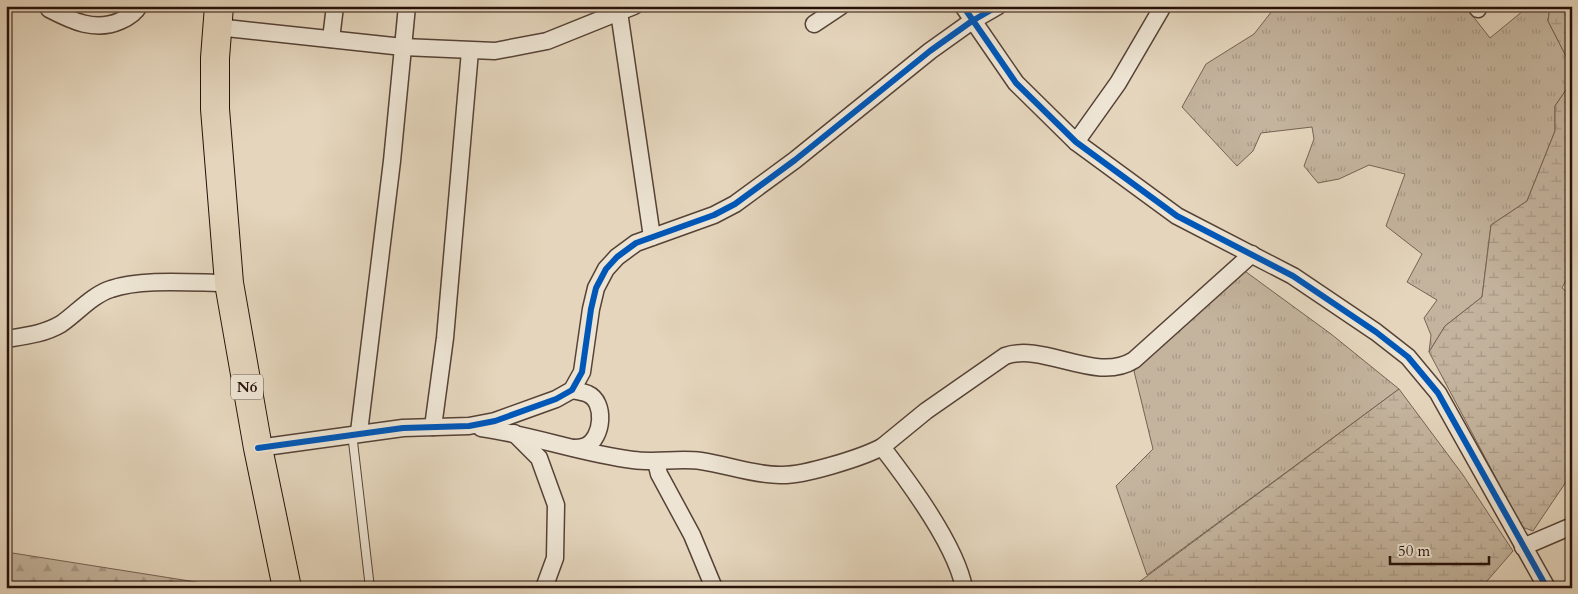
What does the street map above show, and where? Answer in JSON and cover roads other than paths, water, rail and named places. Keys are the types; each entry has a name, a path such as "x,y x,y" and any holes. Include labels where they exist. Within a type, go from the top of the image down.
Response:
{"highway":[{"name":"N6","path":"226,17 215,108 229,283 258,448 287,588"}],"street":[{"path":"49,9 71,20 92,26 109,26 125,19 139,6"},
{"path":"331,39 335,6"},
{"path":"356,433 389,189 407,6"},
{"path":"814,24 841,6"},
{"path":"963,6 1016,83 1076,142 1177,216 1292,276 1376,332 1408,357 1438,393 1466,440 1522,547 1547,588"},
{"path":"469,426 495,421 556,399 572,390 582,372 596,288 606,269 636,243 714,215 735,204 802,154 930,50 972,21 998,6"},
{"path":"1076,142 1118,83 1163,6"},
{"path":"226,17 331,39 403,47 495,51 547,41 626,9 652,237"},
{"path":"433,426 446,330 470,51"},
{"path":"258,448 356,433 433,426 469,426 514,433 633,460 656,462 699,460 781,476 853,458 882,448 926,411 1005,356 1017,352 1083,365 1124,367 1252,254"},
{"path":"6,339 40,334 60,325 101,294 118,287 154,283 229,283"},
{"path":"572,390 590,394 598,404 600,417 599,429 595,439 587,446 574,448"},
{"path":"514,433 539,458 556,505 554,558 544,588"},
{"path":"882,448 940,533 957,567 964,588"},
{"path":"656,462 659,474 692,535 714,588"},
{"path":"1522,547 1572,526"}],"lane":[{"path":"356,433 370,588"}]}
